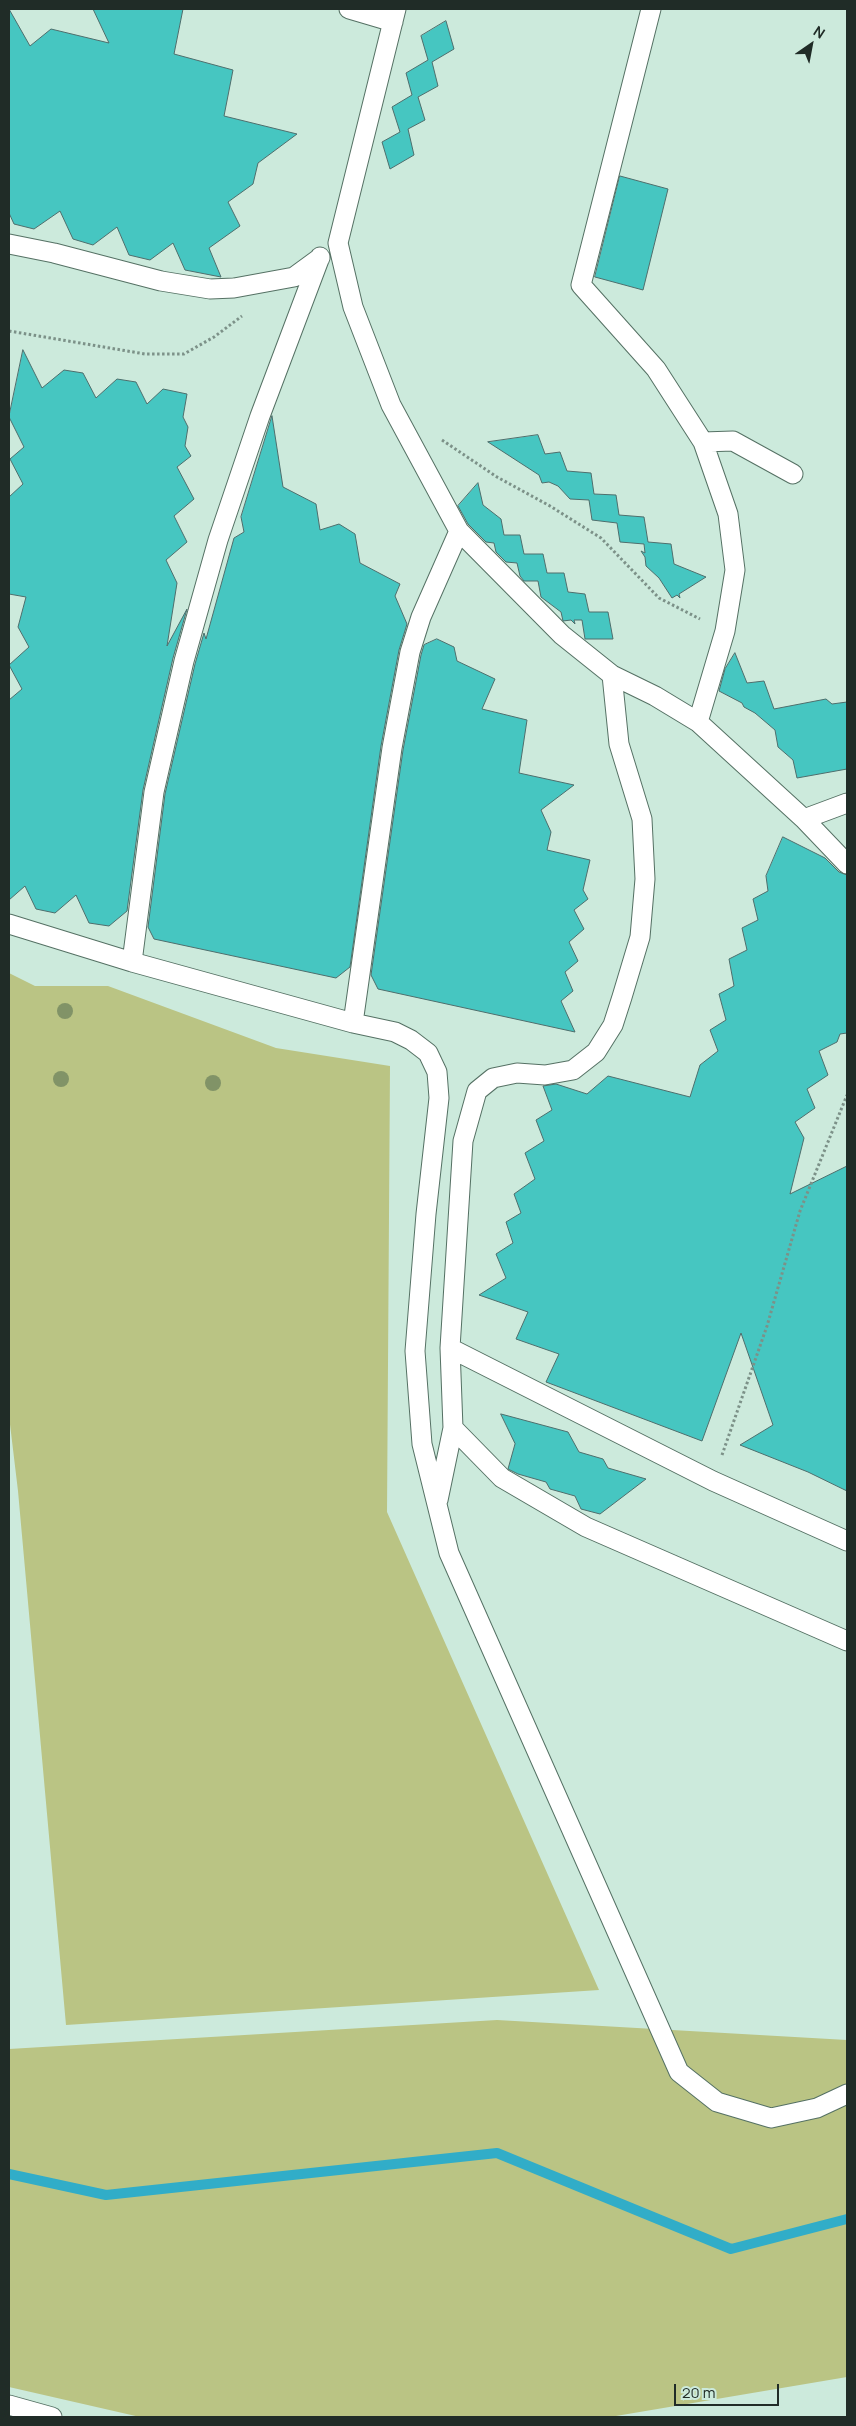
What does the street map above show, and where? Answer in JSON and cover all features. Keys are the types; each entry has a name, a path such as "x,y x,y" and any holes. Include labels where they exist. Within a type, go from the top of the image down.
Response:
{"lane":[{"path":"349,9 395,15 338,243 353,307 391,406 459,531 562,635 612,675 655,696 698,722 804,819 847,864"},
{"path":"651,9 580,284 656,369 686,419 703,442 728,514 735,570 725,631 698,722"},
{"path":"9,244 54,253 162,281 210,289 234,288 294,277 338,243"},
{"path":"132,962 154,792 184,661 221,532 260,416 320,258"},
{"path":"703,442 733,441 794,474"},
{"path":"353,1023 392,748 409,660 422,617 459,531"},
{"path":"437,1505 453,1428 450,1348 462,1141 468,1113 476,1091 493,1078 517,1073 545,1074 572,1070 596,1052 612,1025 640,937 645,879 642,819 619,744 612,675"},
{"path":"804,819 847,803"},
{"path":"9,924 132,962 353,1023 394,1032 411,1040 428,1053 437,1072 439,1098 426,1214 415,1351 422,1444 449,1552 679,2072 717,2102 771,2118 818,2108 847,2094"},
{"path":"450,1348 713,1481 847,1541"},
{"path":"453,1428 502,1478 586,1527 847,1641"},
{"path":"9,2405 52,2417"}],"path":[{"path":"9,332 146,354 184,354 214,337 246,313"},
{"path":"440,438 498,477 600,538 659,598 725,631"},
{"path":"713,1481 767,1326 800,1211 847,1095"}],"green space":[{"path":"9,973 35,986 108,986 276,1048 390,1066 387,1512 599,1990 66,2025 18,1491 9,1416"},
{"path":"497,2020 847,2040 847,2377 610,2417 140,2417 9,2387 9,2049"}],"building":[{"path":"9,9 30,46 51,29 109,43 93,9 183,9 174,54 233,70 224,116 297,134 258,163 253,184 228,202 240,226 209,248 221,277 185,270 173,243 150,260 129,255 117,227 93,245 73,239 60,211 34,229 14,224 9,213"},
{"path":"446,21 454,49 432,62 438,86 418,97 425,120 408,129 414,155 390,169 382,142 400,132 392,107 412,95 406,73 428,60 421,36"},
{"path":"620,176 668,189 643,290 595,277"},
{"path":"23,350 42,388 64,370 83,373 96,398 117,379 136,382 147,404 163,389 187,394 183,417 188,427 185,446 191,456 177,467 194,499 174,516 187,542 166,560 177,583 167,646 187,609 173,658 143,790 127,911 109,926 89,923 76,895 55,913 36,909 25,886 9,900 9,700 22,689 9,665 29,647 18,627 26,597 9,594 9,497 23,484 10,459 24,447 9,417"},
{"path":"272,416 283,487 316,504 320,530 339,524 355,534 360,563 400,584 395,596 407,624 399,650 381,746 350,967 336,978 154,939 148,927 165,794 195,664 204,633 206,639 234,538 244,532 241,517"},
{"path":"538,435 545,454 560,452 567,471 591,473 594,494 616,495 619,515 644,517 648,542 671,544 674,564 706,577 679,594 680,598 677,595 672,598 659,578 646,566 645,557 641,551 645,553 644,544 620,542 617,523 592,520 589,500 570,499 558,486 549,482 542,483 539,475 488,442"},
{"path":"478,483 483,505 501,519 504,535 520,535 524,554 543,554 547,573 564,573 568,592 585,594 589,612 608,612 613,639 585,639 582,620 574,620 575,624 571,620 563,621 561,612 541,597 538,581 524,581 520,576 517,563 506,562 496,552 494,543 486,542 468,524 458,506"},
{"path":"437,639 454,647 457,661 495,679 482,709 527,720 519,773 574,785 541,810 551,832 547,850 590,860 583,890 588,899 574,910 584,929 569,942 578,961 565,972 573,991 561,1001 575,1032 378,989 371,975 403,750 421,655 424,645"},
{"path":"735,653 747,683 764,681 774,709 826,699 832,704 847,702 847,769 797,778 793,760 778,747 775,730 755,713 744,707 742,703 719,691 725,669"},
{"path":"783,837 825,858 839,872 847,875 847,1033 840,1034 837,1042 819,1051 828,1075 807,1089 815,1108 795,1122 804,1138 790,1194 847,1166 847,1491 808,1472 740,1445 773,1425 741,1333 702,1441 546,1382 559,1354 516,1339 528,1312 479,1295 506,1278 496,1254 513,1243 506,1222 521,1213 514,1194 535,1179 525,1153 544,1141 536,1120 552,1110 543,1086 556,1084 587,1094 608,1076 690,1097 700,1065 718,1051 710,1030 726,1020 719,994 734,986 729,959 747,950 742,928 758,920 753,899 768,891 766,876"},
{"path":"501,1414 568,1432 579,1452 603,1459 608,1468 646,1479 600,1514 581,1509 575,1496 550,1489 546,1482 508,1469 515,1444"}],"waterway":[{"path":"9,2174 106,2195 497,2153 731,2249 847,2219"}]}
